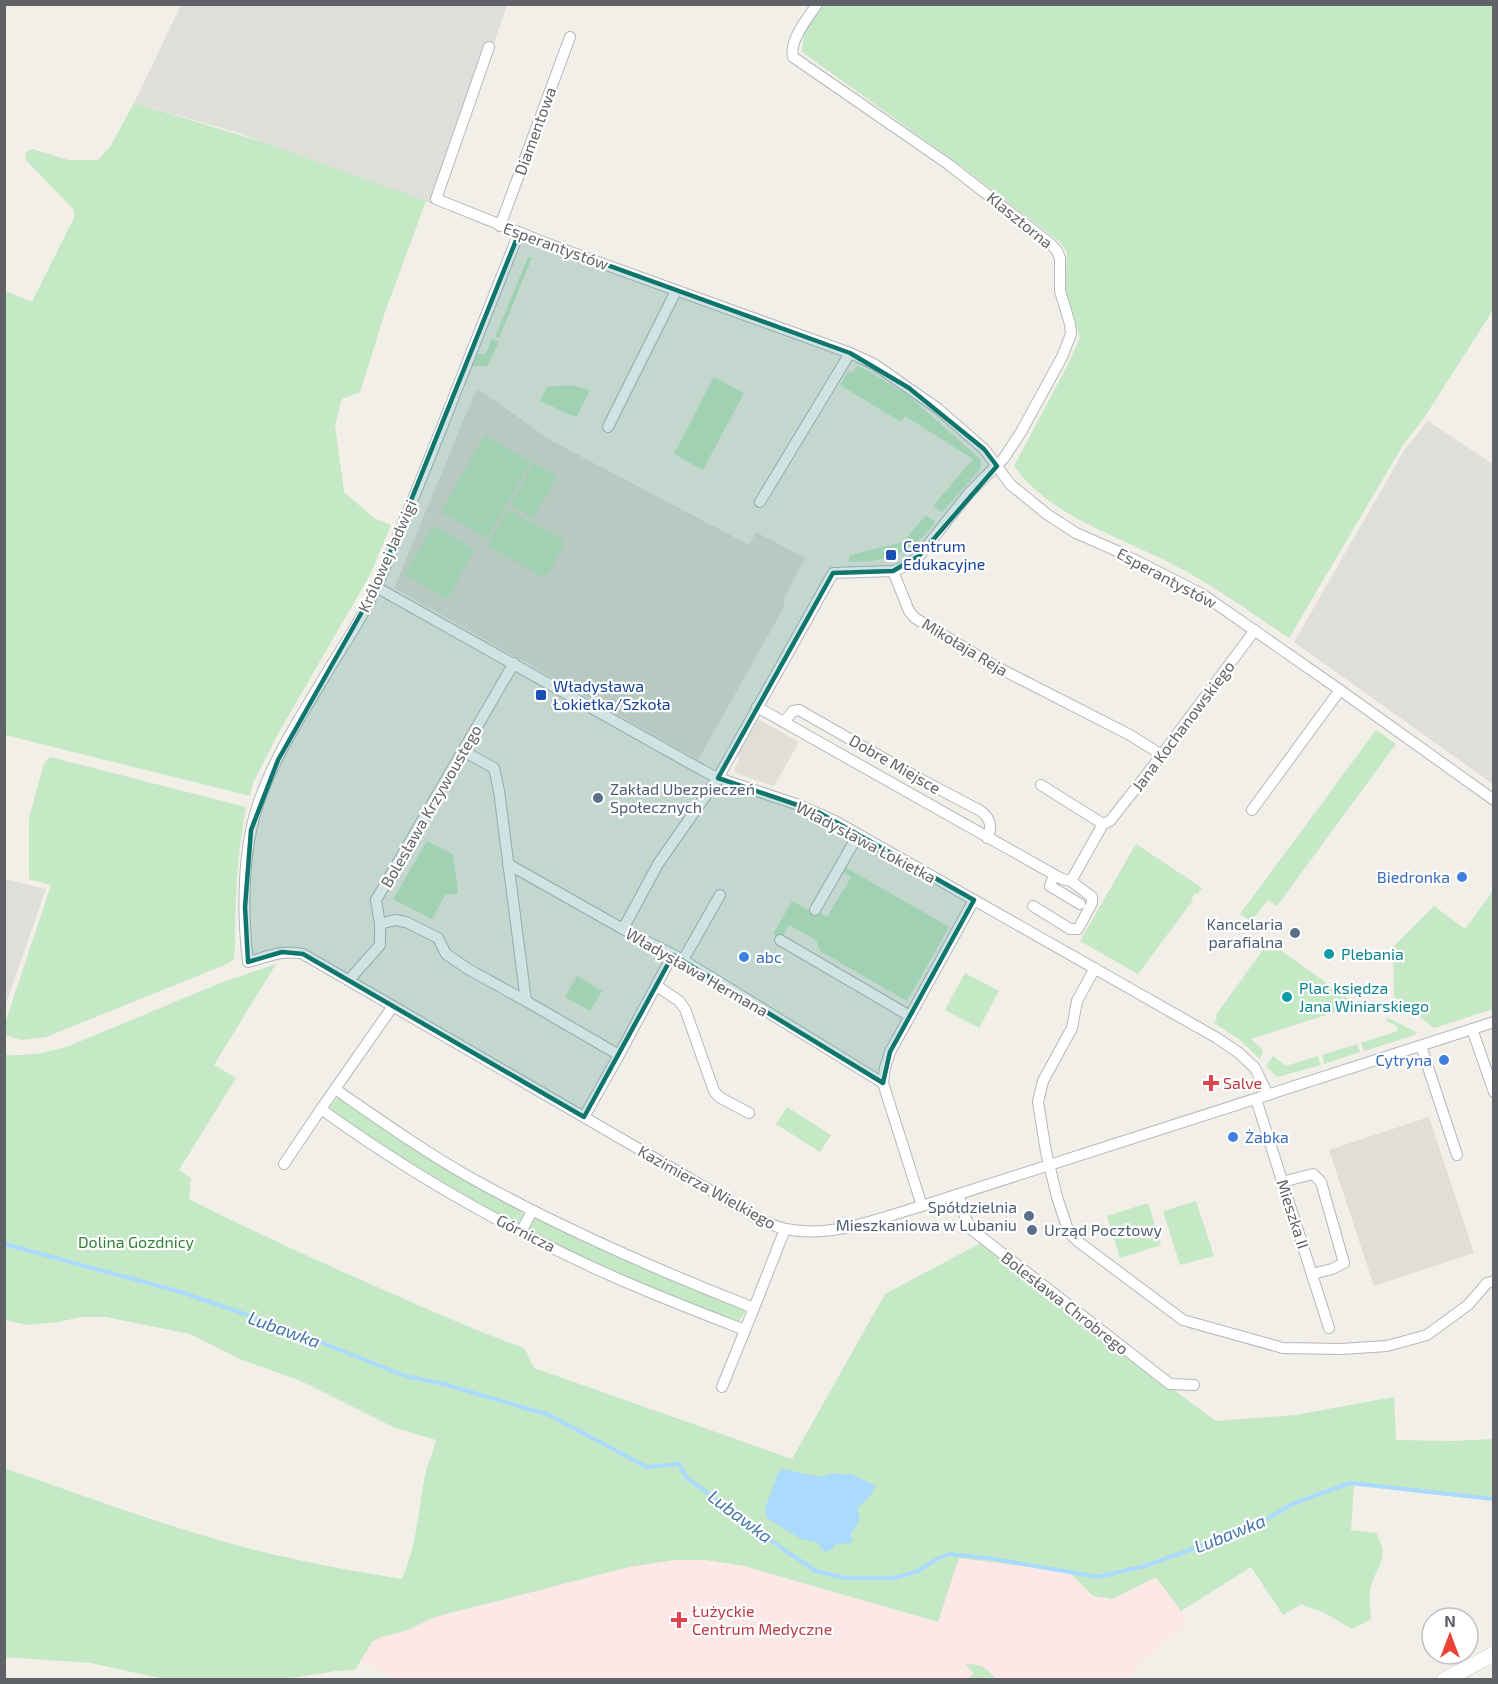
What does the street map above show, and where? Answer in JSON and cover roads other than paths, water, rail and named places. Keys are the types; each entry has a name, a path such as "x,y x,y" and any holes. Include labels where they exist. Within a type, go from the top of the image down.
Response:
{"main road":[{"path":"1444,1680 1494,1654"}],"street":[{"name":"Klasztorna","path":"817,4 800,31 792,52 796,60 977,185 1042,236 1059,254 1060,291 1070,324 1070,340 1021,432 997,466"},
{"name":"Diamentowa","path":"500,226 570,37"},
{"name":"Esperantystów","path":"489,47 436,199 500,226 850,353 874,364 937,408 984,449 1011,485 1047,514 1076,533 1202,594 1494,800"},
{"name":"Królowej Jadwigi","path":"246,944 245,907 251,830 262,794 294,731 376,587 519,233"},
{"path":"608,428 676,291"},
{"path":"759,502 850,353"},
{"path":"623,929 658,864 718,778 833,573 893,571 906,566 919,556 969,494 997,466"},
{"name":"Mikołaja Reja","path":"893,571 909,611 915,618 993,665 1130,735 1162,754"},
{"name":"Władysława Łokietka","path":"376,587 718,778 799,805 858,834 1095,968 1229,1045 1255,1068 1268,1095"},
{"name":"Jana Kochanowskiego","path":"1106,823 1162,754 1255,630"},
{"name":"Bolesława Krzywoustego","path":"349,980 380,945 380,924 376,900 514,663"},
{"path":"1252,810 1340,690"},
{"name":"Dobre Miejsce","path":"757,707 987,838 1054,875 1071,881"},
{"name":"Dobre Miejsce","path":"784,722 793,711 799,710 987,815 990,829 987,838"},
{"path":"463,751 494,768 526,1001"},
{"path":"1033,906 1070,929 1078,929 1092,903 1092,897 1071,881 1106,823 1041,785"},
{"path":"815,910 858,834"},
{"name":"Władysława Hermana","path":"508,864 677,958 884,1083"},
{"path":"1054,875 1050,886 1080,904"},
{"path":"584,1117 657,986 720,895"},
{"path":"922,1206 884,1083 885,1068 890,1052 974,900"},
{"path":"380,924 394,920 406,922 438,938 446,954 468,969 619,1055"},
{"path":"780,940 910,1016"},
{"name":"Kazimierza Wielkiego","path":"246,944 248,962 282,952 303,954 764,1221 785,1229 813,1232 848,1227 922,1206 1494,1022"},
{"path":"1095,968 1077,1001 1072,1028 1043,1081 1038,1095 1049,1166 1069,1233 1183,1320 1283,1348 1341,1349 1388,1346 1427,1335 1467,1305 1487,1283 1494,1281"},
{"path":"657,986 679,1001 685,1009 714,1091 719,1097 749,1113"},
{"path":"284,1164 393,1006"},
{"path":"1472,1029 1494,1092"},
{"path":"1421,1046 1458,1155"},
{"name":"Górnicza","path":"335,1089 470,1178 532,1211 665,1273 754,1308"},
{"name":"Mieszka II","path":"1256,1099 1329,1328"},
{"name":"Górnicza","path":"321,1109 431,1181 521,1232 614,1277 745,1330"},
{"path":"1282,1182 1313,1174 1321,1182 1344,1263 1312,1274"},
{"name":"Bolesława Chrobrego","path":"958,1194 971,1229 1170,1384 1194,1385"},
{"path":"521,1232 532,1211"},
{"path":"722,1388 785,1229"}],"water":[{"path":"782,1469 820,1477 834,1473 851,1474 876,1486 868,1499 857,1508 860,1519 851,1534 853,1541 851,1543 836,1544 831,1550 824,1552 817,1542 801,1539 767,1518 765,1509 778,1473"}],"waterway":[{"name":"Lubawka","path":"4,1244 181,1292 288,1329 405,1376 444,1384 549,1415 647,1467 679,1464 686,1477 783,1549 816,1571 845,1578 895,1578 918,1571 949,1554 994,1559 1098,1577 1145,1566 1256,1526 1292,1504 1350,1483 1494,1499"}],"place":[{"name":"Centrum Edukacyjne","path":"891,555"},
{"name":"Władysława Łokietka/Szkoła","path":"541,695"},
{"name":"Zakład Ubezpieczeń Społecznych","path":"598,798"},
{"name":"Biedronka","path":"1462,877"},
{"name":"Kancelaria parafialna","path":"1295,933"},
{"name":"Plebania","path":"1329,954"},
{"name":"abc","path":"744,957"},
{"name":"Plac księdza Jana Winiarskiego","path":"1287,997"},
{"name":"Cytryna","path":"1444,1060"},
{"name":"Salve","path":"1211,1083"},
{"name":"Żabka","path":"1233,1137"},
{"name":"Spółdzielnia Mieszkaniowa w Lubaniu","path":"1029,1216"},
{"name":"Urząd Pocztowy","path":"1032,1230"},
{"name":"Łużyckie Centrum Medyczne","path":"679,1620"}],"park label":[{"name":"Dolina Gozdnicy","path":"136,1242"}]}
